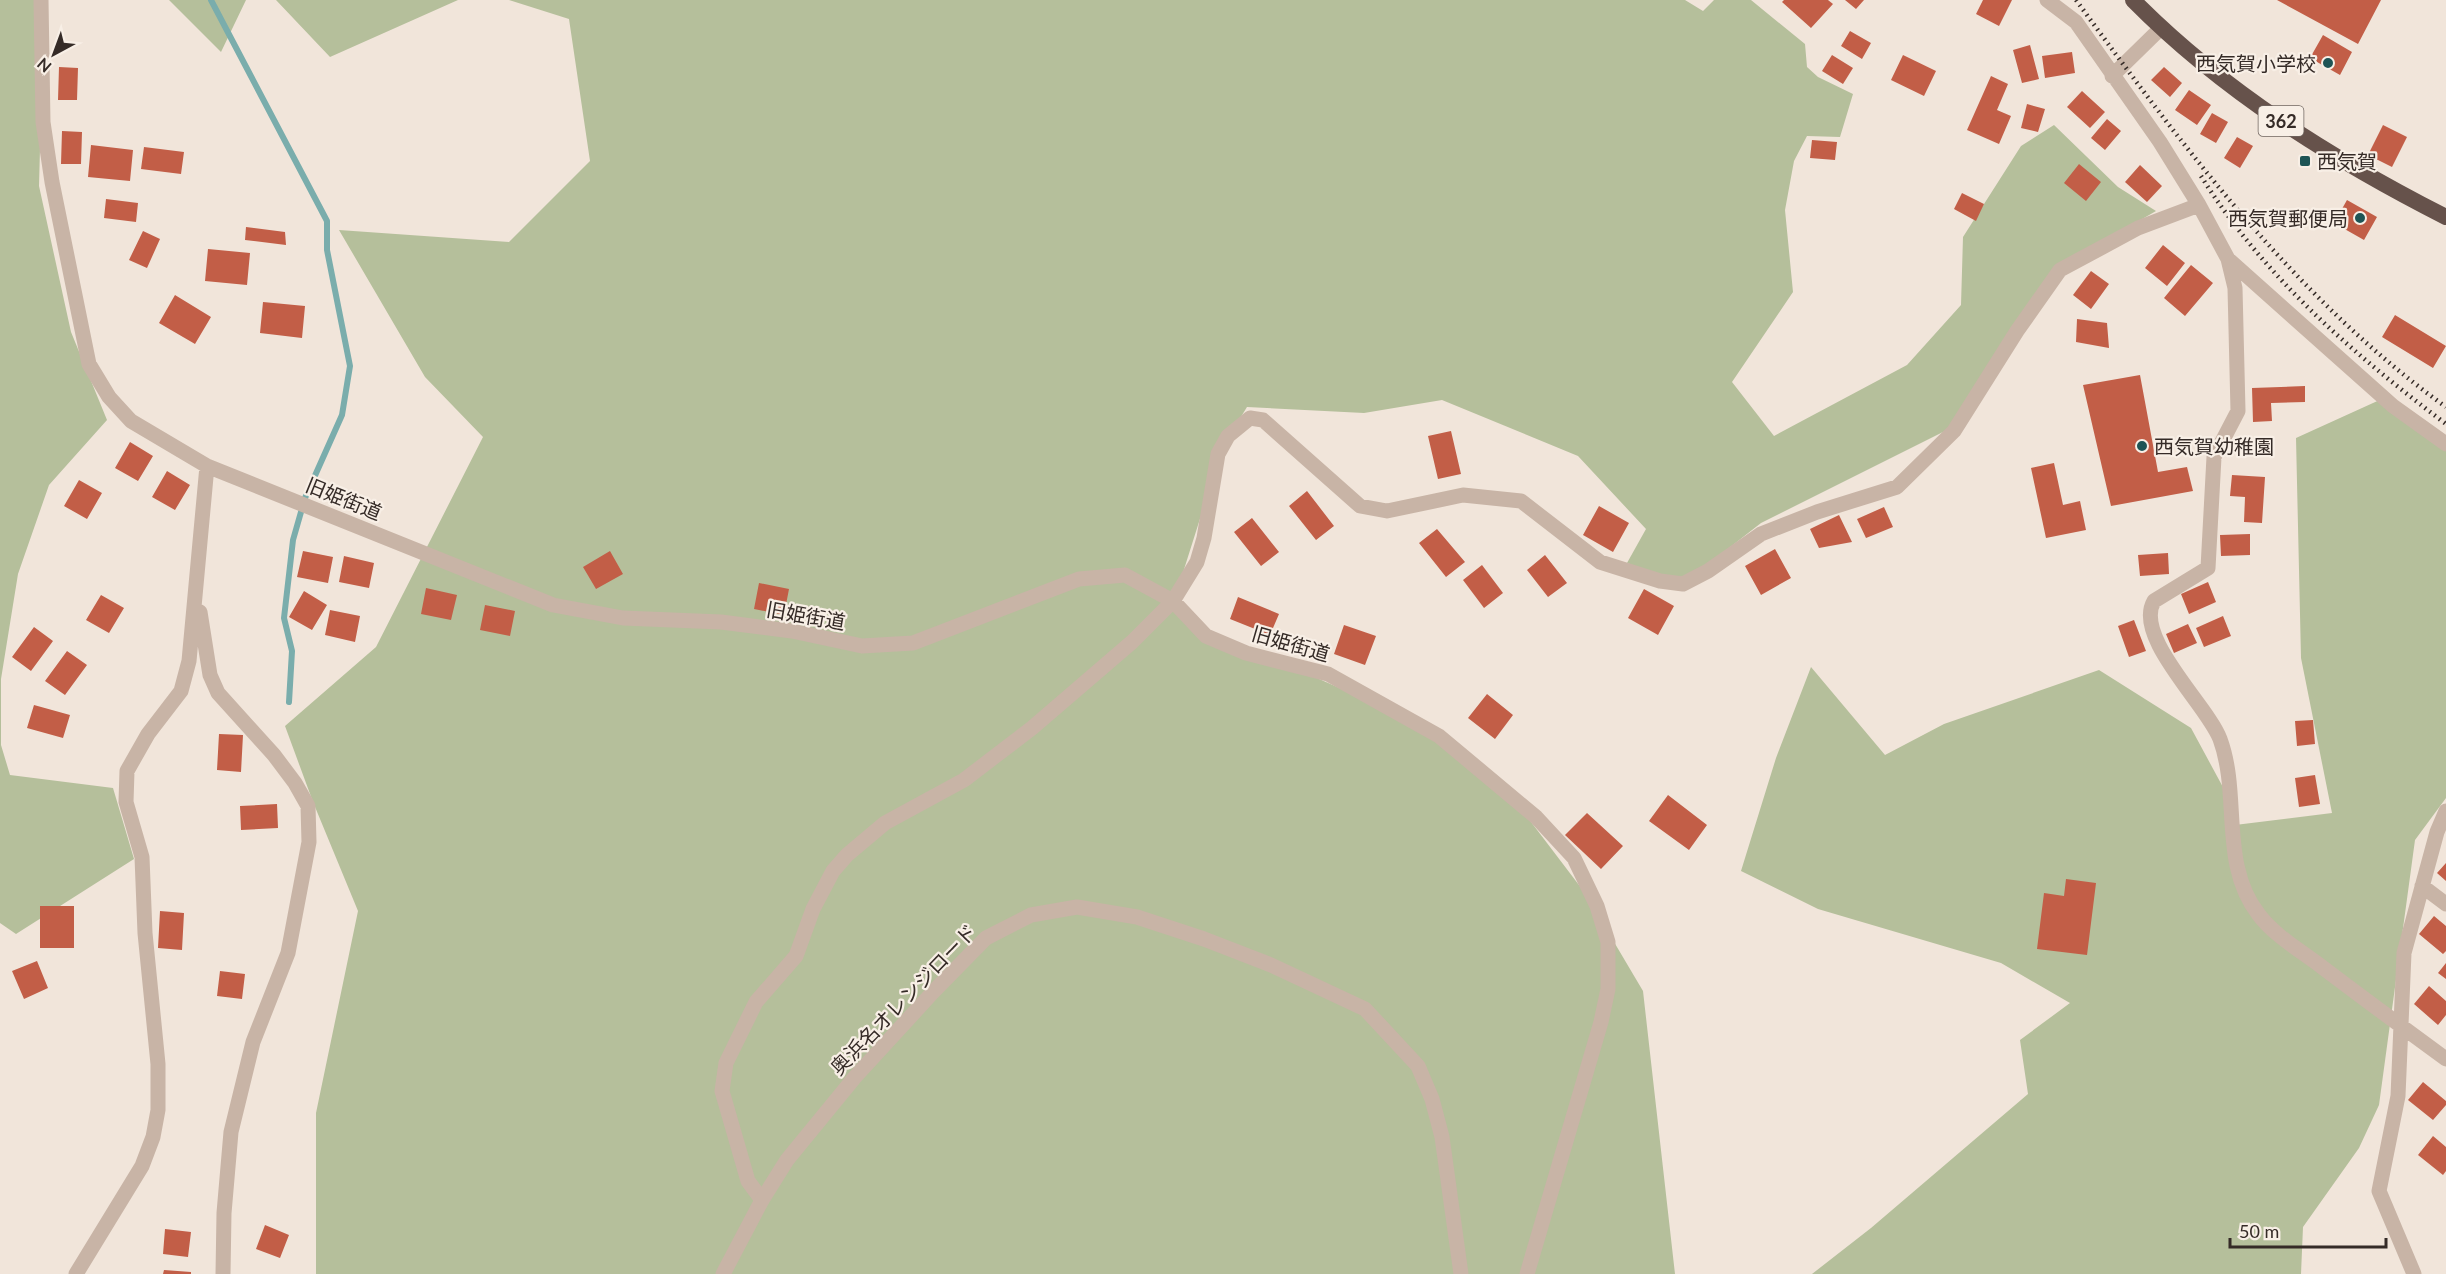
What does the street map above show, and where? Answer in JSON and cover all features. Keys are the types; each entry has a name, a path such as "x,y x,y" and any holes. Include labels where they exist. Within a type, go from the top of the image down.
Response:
{"highway":[{"name":"362","path":"2133,0 2161,28 2222,79 2285,124 2370,178 2446,217"}],"street":[{"name":"旧姫街道","path":"41,0 43,122 52,182 89,364 108,397 131,421 207,466 553,604 623,618 721,622 792,631 862,646 913,643 1079,579 1125,575 1173,601 1206,636 1246,653 1328,674 1439,735 1536,816 1574,858 1597,906 1608,942 1608,988 1602,1022 1527,1274"},
{"path":"2047,0 2076,22 2160,142 2199,205 2228,259 2235,288 2238,411 2214,457 2208,568 2154,601 2149,610 2150,620 2160,647 2220,738 2228,774 2234,852 2240,880 2259,915 2287,940 2446,1059"},
{"path":"2112,76 2161,28"},
{"path":"762,1200 748,1181 722,1091 726,1063 756,1002 796,956 813,909 833,871 847,855 885,823 964,780 1032,728 1132,642 1173,601 1197,562 1202,546 1218,454 1228,436 1250,418 1263,420 1360,506 1387,511 1462,495 1521,501 1600,562 1660,581 1683,584 1708,571 1761,534 1816,512 1897,487 1954,431 2017,331 2060,270 2138,228 2199,205"},
{"path":"2228,259 2393,406 2446,444"},
{"path":"76,1274 142,1166 153,1137 158,1110 158,1064 146,933 142,857 126,802 127,771 148,734 181,691 189,661 207,466"},
{"path":"197,591 210,675 218,693 274,755 295,783 308,806 309,842 288,953 253,1042 231,1132 224,1213 223,1274"},
{"path":"2414,1274 2379,1191 2398,1096 2404,953 2437,832 2446,811"},
{"path":"2422,886 2446,904"},
{"name":"奥浜名オレンジロード","path":"723,1274 762,1200 787,1160 855,1077 986,938 1031,915 1077,907 1137,917 1204,939 1271,965 1365,1009 1418,1066 1432,1099 1442,1137 1461,1274"}],"green space":[{"path":"0,0 44,0 39,186 71,332 107,420 49,485 18,574 1,679 1,745 10,775 113,788 134,859 16,934 0,923"},
{"path":"169,0 246,0 221,52"},
{"path":"276,0 458,0 330,57"},
{"path":"509,0 1685,0 1703,11 1714,0 1751,0 1805,44 1807,67 1818,77 1853,94 1840,137 1807,136 1794,161 1785,210 1793,292 1732,382 1774,436 1907,365 1961,305 1963,237 2021,146 2054,125 2118,187 2156,211 2058,268 1959,424 1761,523 1683,584 1627,563 1646,529 1578,456 1442,400 1364,413 1247,407 1223,446 1174,601 1195,624 1414,721 1528,818 1585,893 1643,991 1675,1274 316,1274 316,1113 358,911 313,802 285,726 376,647 483,437 425,377 339,230 509,242 590,161 569,19"},
{"path":"2384,398 2446,445 2446,798 2415,840 2379,1105 2359,1148 2303,1227 2301,1274 1812,1274 1871,1228 2028,1094 2020,1040 2070,1003 2001,963 1818,909 1741,871 1776,758 1811,667 1885,755 1944,724 2099,670 2191,728 2231,802 2235,825 2332,813 2301,658 2296,438"}],"building":[{"path":"1784,0 1828,0 1833,4 1811,28 1782,2"},
{"path":"1845,0 1864,0 1856,9"},
{"path":"1983,0 2012,0 1999,26 1976,14"},
{"path":"2277,0 2381,0 2358,44"},
{"path":"1850,31 1871,43 1862,59 1841,46"},
{"path":"2323,35 2352,52 2340,75 2310,58"},
{"path":"2030,45 2039,79 2022,83 2013,50"},
{"path":"2072,52 2075,73 2045,78 2042,56"},
{"path":"1832,55 1853,68 1843,84 1822,71"},
{"path":"1903,55 1936,71 1924,96 1891,80"},
{"path":"59,67 78,68 77,100 58,100"},
{"path":"2164,67 2182,83 2170,97 2151,80"},
{"path":"1991,76 2008,84 1997,110 2011,116 1999,144 1967,130"},
{"path":"2189,90 2211,105 2197,125 2175,110"},
{"path":"2082,91 2105,112 2090,128 2067,107"},
{"path":"2027,104 2045,109 2038,132 2021,128"},
{"path":"2212,113 2228,122 2216,143 2200,134"},
{"path":"2107,119 2121,131 2105,150 2091,138"},
{"path":"2383,125 2407,137 2392,167 2368,155"},
{"path":"62,131 82,132 81,164 61,164"},
{"path":"2237,137 2253,146 2240,168 2224,158"},
{"path":"1812,140 1837,142 1835,160 1810,158"},
{"path":"91,145 133,150 130,181 88,177"},
{"path":"144,147 184,152 181,174 141,169"},
{"path":"2079,164 2101,182 2086,201 2064,183"},
{"path":"2140,165 2162,186 2147,202 2125,182"},
{"path":"1962,193 1984,204 1976,221 1954,209"},
{"path":"106,199 138,203 136,222 104,218"},
{"path":"2347,200 2377,217 2364,240 2334,223"},
{"path":"246,227 285,232 286,245 245,240"},
{"path":"143,231 160,239 147,268 129,260"},
{"path":"2163,245 2185,263 2167,286 2145,268"},
{"path":"208,249 250,253 247,285 205,281"},
{"path":"2191,265 2213,283 2185,316 2164,298"},
{"path":"2091,271 2109,284 2091,309 2073,295"},
{"path":"175,295 211,317 195,344 159,323"},
{"path":"263,302 305,306 302,338 260,333"},
{"path":"2395,315 2446,346 2433,368 2382,337"},
{"path":"2077,319 2107,323 2109,348 2076,342"},
{"path":"2140,375 2158,472 2187,467 2193,491 2111,506 2083,385"},
{"path":"2305,386 2305,402 2271,403 2272,421 2253,422 2252,388"},
{"path":"1451,431 1461,474 1438,479 1428,436"},
{"path":"130,442 153,456 138,481 115,468"},
{"path":"2054,463 2063,505 2080,501 2086,530 2046,538 2031,468"},
{"path":"167,471 190,485 175,510 152,497"},
{"path":"2232,475 2265,477 2262,523 2244,522 2245,497 2230,496"},
{"path":"79,480 102,493 87,519 64,506"},
{"path":"1307,491 1334,526 1316,540 1289,506"},
{"path":"1599,506 1629,523 1613,552 1583,535"},
{"path":"1884,507 1893,527 1866,538 1857,519"},
{"path":"1839,515 1852,542 1819,548 1810,529"},
{"path":"1252,518 1279,552 1261,566 1234,532"},
{"path":"1437,529 1465,562 1446,577 1419,543"},
{"path":"2250,534 2250,555 2221,556 2220,535"},
{"path":"1775,549 1791,578 1761,595 1745,566"},
{"path":"303,551 333,557 328,583 297,577"},
{"path":"610,551 623,574 596,589 583,567"},
{"path":"2168,553 2169,574 2140,576 2138,555"},
{"path":"1545,555 1567,583 1548,597 1527,570"},
{"path":"344,556 374,563 369,588 339,582"},
{"path":"1482,565 1503,593 1484,608 1463,580"},
{"path":"2208,582 2216,602 2189,614 2181,594"},
{"path":"759,583 789,589 784,615 754,609"},
{"path":"426,588 457,595 451,620 421,614"},
{"path":"1644,589 1674,606 1658,635 1628,618"},
{"path":"304,591 327,605 312,630 289,617"},
{"path":"101,595 124,608 109,633 86,620"},
{"path":"1238,597 1279,614 1270,635 1230,619"},
{"path":"485,605 515,611 510,636 480,630"},
{"path":"330,610 360,616 355,642 325,635"},
{"path":"2223,616 2231,636 2204,647 2196,628"},
{"path":"2134,620 2146,651 2129,657 2118,626"},
{"path":"2188,624 2197,643 2174,653 2166,634"},
{"path":"1344,625 1376,636 1365,665 1334,654"},
{"path":"34,627 53,641 31,671 12,657"},
{"path":"67,651 87,665 65,695 45,681"},
{"path":"1487,694 1513,715 1495,739 1468,718"},
{"path":"34,705 70,715 63,738 27,728"},
{"path":"2313,720 2315,744 2297,746 2295,721"},
{"path":"219,734 243,735 241,772 217,770"},
{"path":"2315,775 2320,804 2299,807 2295,778"},
{"path":"1668,795 1707,825 1689,850 1649,821"},
{"path":"277,804 278,828 241,830 240,806"},
{"path":"1587,813 1623,846 1601,869 1565,835"},
{"path":"2446,863 2446,881 2437,873"},
{"path":"2066,879 2096,883 2087,955 2037,949 2044,893 2064,896"},
{"path":"40,906 74,906 74,948 40,948"},
{"path":"160,911 184,913 182,950 158,948"},
{"path":"2434,916 2446,926 2446,951 2443,954 2419,934"},
{"path":"37,961 48,988 24,999 12,971"},
{"path":"2446,963 2446,979 2438,973"},
{"path":"220,971 245,974 242,999 217,996"},
{"path":"2429,986 2446,1001 2446,1015 2438,1025 2414,1004"},
{"path":"2423,1082 2446,1101 2446,1105 2433,1120 2408,1100"},
{"path":"2433,1136 2446,1147 2446,1171 2443,1175 2418,1155"},
{"path":"265,1225 289,1235 280,1258 256,1249"},
{"path":"165,1229 191,1232 188,1257 163,1254"},
{"path":"164,1270 191,1272 191,1274 163,1274"}],"waterway":[{"path":"211,0 327,221 327,250 350,366 342,415 305,498 293,540 284,618 292,651 289,702"}],"railway":[{"path":"2076,0 2158,111 2245,218 2291,270 2391,365 2446,407"},
{"path":"2201,176 2226,213 2281,280 2377,370 2446,424"}],"place":[{"name":"西気賀小学校","path":"2328,63"},
{"name":"西気賀","path":"2305,161"},
{"name":"西気賀郵便局","path":"2360,218"},
{"name":"西気賀幼稚園","path":"2142,446"}]}
